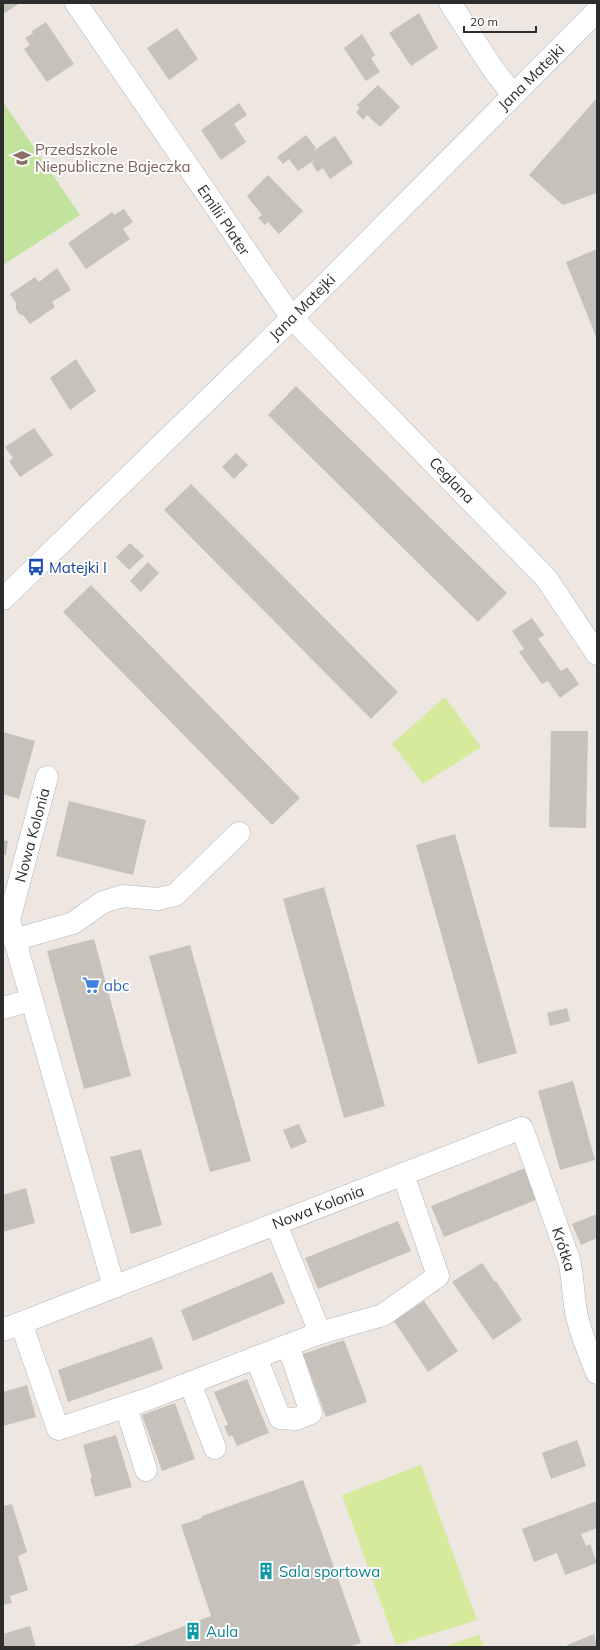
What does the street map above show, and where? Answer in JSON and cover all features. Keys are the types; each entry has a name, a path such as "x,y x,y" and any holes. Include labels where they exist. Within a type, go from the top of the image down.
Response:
{"street":[{"name":"Emilii Plater","path":"76,3 292,318"},
{"path":"450,3 492,69 513,95"},
{"name":"Jana Matejki","path":"3,599 292,318 597,11"},
{"name":"Ceglana","path":"292,318 546,578 597,654"},
{"name":"Nowa Kolonia","path":"47,777 9,920 114,1287"},
{"path":"14,940 73,923 103,902 123,896 158,899 175,895 239,833"},
{"path":"3,1008 31,1000"},
{"name":"Nowa Kolonia","path":"12,1326 522,1128"},
{"name":"Krótka","path":"522,1128 569,1260 573,1277 576,1311 579,1324 597,1373"},
{"path":"12,1326 58,1429 126,1407 320,1333 382,1315 438,1276 404,1174"},
{"path":"276,1224 320,1333"},
{"path":"256,1357 280,1418 296,1419 310,1413 288,1345"},
{"path":"190,1383 215,1448"},
{"path":"126,1407 146,1470"}],"green space":[{"name":"Przedszkole Niepubliczne Bajeczka","path":"3,102 80,215 3,265"},
{"path":"445,697 481,747 423,784 392,744"},
{"path":"421,1465 477,1620 396,1645 342,1495"},
{"path":"479,1635 484,1647 443,1647"}],"building":[{"path":"3,3 20,3 3,14"},
{"path":"419,13 438,48 411,66 389,33"},
{"path":"46,22 74,64 47,82 24,49 30,45 25,38 33,33 32,31"},
{"path":"177,28 198,59 169,80 147,48"},
{"path":"362,34 375,55 371,58 380,72 366,81 344,48"},
{"path":"378,85 400,107 380,127 367,115 363,120 356,112 360,108 357,105"},
{"path":"597,98 597,193 563,205 529,175"},
{"path":"239,103 247,115 234,124 246,142 221,160 201,130"},
{"path":"306,135 316,148 312,152 335,136 353,163 330,179 323,168 317,172 312,163 316,159 298,171 289,159 283,164 277,157"},
{"path":"268,175 303,211 279,234 268,222 265,225 258,218 262,215 247,196"},
{"path":"124,209 133,222 123,229 130,239 86,269 68,243 112,212 114,215"},
{"path":"597,249 597,339 566,262"},
{"path":"57,268 71,290 52,302 55,307 30,324 23,315 19,314 16,309 16,303 10,294 35,277 39,282"},
{"path":"76,359 96,391 70,410 50,378"},
{"path":"296,386 507,593 478,622 268,415"},
{"path":"34,428 53,455 20,477 9,461 13,458 5,447"},
{"path":"236,453 248,465 234,479 222,467"},
{"path":"191,484 398,692 371,719 164,510"},
{"path":"130,543 144,556 129,570 116,557"},
{"path":"148,562 159,573 141,592 130,581"},
{"path":"91,585 300,798 272,825 63,612"},
{"path":"532,618 544,635 538,639 561,671 567,667 579,684 560,698 548,681 542,684 519,652 524,649 512,631"},
{"path":"551,731 588,731 586,828 549,827"},
{"path":"3,732 35,741 19,799 3,794"},
{"path":"69,801 146,820 133,875 56,856"},
{"path":"455,834 517,1053 478,1064 416,845"},
{"path":"3,840 8,841 6,855 3,855"},
{"path":"324,887 385,1106 344,1118 283,899"},
{"path":"94,939 131,1076 84,1089 47,951"},
{"path":"190,945 251,1161 210,1172 149,956"},
{"path":"567,1008 570,1021 550,1026 547,1013"},
{"path":"573,1081 595,1160 560,1170 538,1091"},
{"path":"299,1124 307,1142 291,1149 283,1130"},
{"path":"141,1149 162,1225 131,1234 110,1157"},
{"path":"525,1168 538,1199 444,1237 431,1206"},
{"path":"26,1188 35,1223 3,1232 3,1195"},
{"path":"597,1214 597,1238 581,1245 572,1224"},
{"path":"398,1221 411,1251 318,1289 305,1258"},
{"path":"482,1263 522,1320 493,1340 452,1282"},
{"path":"272,1272 285,1303 193,1341 181,1310"},
{"path":"424,1301 458,1351 428,1372 394,1321"},
{"path":"152,1337 163,1369 68,1402 58,1370"},
{"path":"344,1340 367,1402 326,1417 303,1354"},
{"path":"247,1379 269,1433 237,1446 232,1435 229,1437 224,1426 228,1425 214,1392"},
{"path":"27,1385 36,1417 3,1426 3,1392"},
{"path":"175,1403 195,1459 162,1471 142,1415"},
{"path":"116,1435 132,1487 95,1497 90,1478 92,1478 83,1445"},
{"path":"577,1440 586,1466 551,1479 542,1453"},
{"name":"Sala sportowa","path":"303,1480 361,1643 349,1647 129,1647 211,1616 181,1525"},
{"path":"597,1501 597,1528 581,1534 586,1546 590,1544 597,1563 565,1575 557,1553 534,1562 522,1529"},
{"path":"12,1504 27,1552 18,1556 28,1590 10,1596 12,1603 3,1605 3,1506"},
{"path":"30,1626 36,1647 3,1647 3,1634"},
{"path":"594,1634 597,1647 568,1647 567,1645"}],"place":[{"name":"Przedszkole Niepubliczne Bajeczka","path":"22,158"},
{"name":"Matejki I","path":"36,567"},
{"name":"abc","path":"91,985"},
{"name":"Sala sportowa","path":"266,1571"},
{"name":"Aula","path":"193,1631"}]}
